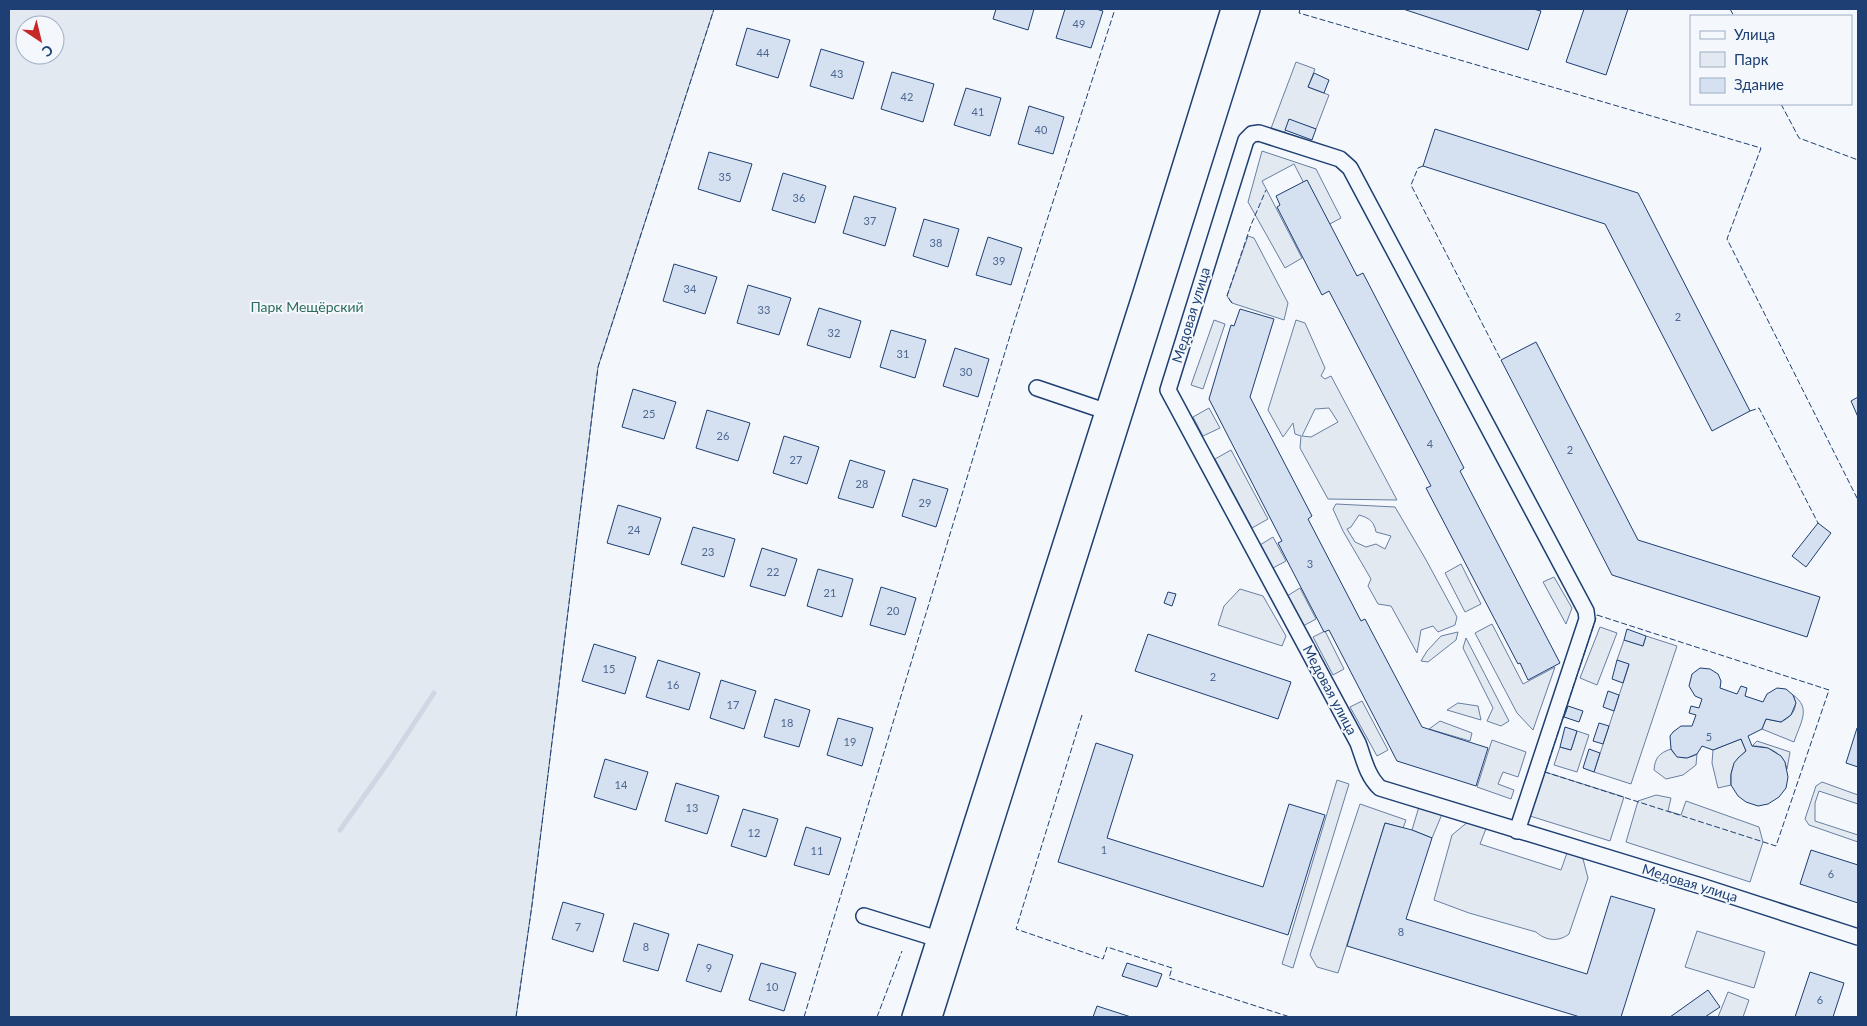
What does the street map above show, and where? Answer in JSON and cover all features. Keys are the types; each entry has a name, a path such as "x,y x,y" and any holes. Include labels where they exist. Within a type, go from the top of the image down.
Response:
{"street":[{"path":"913,1017 1144,293 1232,9"},
{"path":"931,1017 1249,9"},
{"name":"Медовая улица","path":"1517,831 1587,619 1586,611 1350,168 1340,159 1259,133 1252,134 1246,140 1168,390 1358,743 1368,772 1374,782 1380,788 1458,810 1517,831 1701,886 1858,937"},
{"path":"1037,388 1105,411"},
{"path":"864,916 938,939"}],"green space":[{"name":"Парк Мещёрский","path":"9,9 714,9 598,367 532,905 516,1017 9,1017"},
{"path":"1296,62 1315,69 1308,87 1329,95 1316,129 1290,120 1283,136 1270,131"},
{"path":"1262,151 1316,169 1341,218 1326,226 1294,164 1262,181 1302,258 1285,268 1248,202"},
{"path":"1248,236 1254,238 1288,303 1284,320 1232,303 1227,296"},
{"path":"1214,320 1225,324 1203,389 1191,385"},
{"path":"1296,320 1305,323 1325,368 1321,376 1325,379 1331,376 1397,500 1328,499 1300,448 1301,436 1295,434 1293,423 1283,437 1268,410","holes":["1329,408 1338,422 1311,437 1302,436 1315,409"]},
{"path":"1209,408 1220,428 1203,436 1193,417"},
{"path":"1231,450 1268,519 1252,528 1215,459"},
{"path":"1336,504 1395,507 1457,617 1455,625 1438,632 1433,626 1421,630 1417,653 1391,606 1378,604 1368,586 1371,579 1343,531 1333,509","holes":["1359,515 1368,519 1376,532 1391,536 1385,549 1376,544 1366,547 1355,542 1347,529 1351,527"]},
{"path":"1273,537 1286,561 1273,568 1260,545"},
{"path":"1461,564 1481,604 1465,612 1445,573"},
{"path":"1554,577 1572,608 1566,624 1543,582"},
{"path":"1300,588 1316,619 1303,626 1287,596"},
{"path":"1240,589 1263,596 1286,636 1282,646 1218,625 1224,606"},
{"path":"1492,624 1523,684 1555,667 1533,730 1517,713 1475,633"},
{"path":"1600,627 1617,633 1597,685 1580,678"},
{"path":"1325,631 1344,669 1333,675 1313,637"},
{"path":"1458,632 1456,640 1428,662 1421,661 1427,651 1441,636"},
{"path":"1646,636 1677,646 1631,784 1594,772 1629,665 1617,660 1624,640 1643,646"},
{"path":"1466,638 1509,721 1501,726 1487,721 1493,708 1463,648"},
{"path":"1793,695 1799,700 1803,711 1794,742 1762,729 1766,719 1781,722 1792,714 1795,707"},
{"path":"1362,701 1388,750 1377,756 1350,707"},
{"path":"1458,703 1478,706 1481,720 1447,710"},
{"path":"1440,721 1472,733 1470,741 1429,729"},
{"path":"1577,731 1589,735 1577,772 1554,765 1560,747 1571,750"},
{"path":"1741,739 1746,751 1734,766 1731,775 1731,785 1718,788 1712,763 1713,750"},
{"path":"1492,740 1526,752 1518,777 1503,772 1498,784 1514,790 1511,799 1477,787"},
{"path":"1757,741 1790,752 1787,769 1782,758 1774,751 1764,747 1752,746"},
{"path":"1671,749 1682,758 1697,754 1696,765 1683,775 1666,779 1654,770 1658,756"},
{"path":"1545,772 1624,797 1610,841 1530,816"},
{"path":"1337,780 1349,784 1293,968 1282,964"},
{"path":"1822,782 1858,795 1858,804 1819,791 1815,803 1815,821 1858,835 1858,842 1809,825 1805,819 1816,786"},
{"path":"1656,795 1671,798 1668,811 1681,815 1686,801 1759,827 1763,842 1750,882 1626,842 1638,801"},
{"path":"1421,800 1445,807 1432,838 1412,830"},
{"path":"1360,804 1406,820 1403,828 1385,823 1338,973 1317,967 1310,955"},
{"path":"1475,816 1489,821 1480,844 1561,870 1569,847 1583,859 1588,878 1569,934 1557,939 1548,939 1536,932 1469,913 1434,900 1452,835"},
{"path":"1697,931 1765,952 1754,988 1685,967"},
{"path":"1728,992 1749,1000 1743,1017 1718,1017"}],"building":[{"path":"996,9 1034,9 1028,30 993,19"},
{"path":"1065,9 1096,9 1103,11 1091,48 1056,38"},
{"path":"1403,9 1533,9 1541,11 1528,50"},
{"path":"1584,9 1628,9 1606,75 1566,62"},
{"path":"747,28 790,40 778,78 736,65"},
{"path":"821,49 864,62 853,99 810,86"},
{"path":"892,72 934,84 923,122 881,109"},
{"path":"1314,73 1329,80 1324,93 1308,87"},
{"path":"966,88 1001,98 990,136 954,125"},
{"path":"1029,106 1064,117 1053,154 1018,144"},
{"path":"1289,119 1316,129 1312,140 1285,130"},
{"path":"1435,129 1638,193 1750,411 1712,431 1605,224 1423,166"},
{"path":"709,152 752,164 740,202 698,189"},
{"path":"783,173 826,186 815,223 772,210"},
{"path":"1307,180 1357,276 1363,273 1464,468 1460,471 1560,663 1528,680 1426,488 1431,486 1329,291 1322,295 1277,207 1280,205 1276,196"},
{"path":"854,196 896,208 885,246 843,233"},
{"path":"924,219 959,229 948,267 913,256"},
{"path":"988,237 1022,248 1011,285 976,275"},
{"path":"674,264 717,277 705,314 663,301"},
{"path":"748,285 791,298 779,335 737,323"},
{"path":"819,308 861,321 850,358 807,345"},
{"path":"1240,309 1274,319 1250,397 1312,516 1308,519 1361,621 1365,619 1422,727 1488,748 1476,786 1397,761 1329,630 1324,632 1278,543 1282,541 1209,399 1231,325 1234,326"},
{"path":"891,330 926,340 915,378 880,367"},
{"path":"1536,342 1638,540 1820,597 1807,637 1612,575 1501,360"},
{"path":"955,348 989,359 978,397 943,386"},
{"path":"633,389 676,402 664,439 622,427"},
{"path":"1858,397 1858,417 1851,401"},
{"path":"707,410 750,423 738,461 696,448"},
{"path":"784,436 819,447 807,484 773,473"},
{"path":"850,460 885,471 873,508 838,498"},
{"path":"913,479 948,489 936,527 902,516"},
{"path":"618,505 661,518 649,555 607,543"},
{"path":"1818,523 1831,533 1806,567 1792,556"},
{"path":"693,527 735,539 724,577 681,564"},
{"path":"762,548 797,559 785,596 750,586"},
{"path":"818,569 853,579 842,617 807,606"},
{"path":"881,587 916,598 905,635 870,625"},
{"path":"1168,592 1176,594 1172,606 1164,603"},
{"path":"1627,629 1646,636 1643,646 1624,640"},
{"path":"1148,634 1291,682 1278,719 1135,671"},
{"path":"594,644 636,657 625,694 582,681"},
{"path":"658,660 700,673 689,710 646,697"},
{"path":"1617,660 1629,664 1623,683 1612,679"},
{"path":"1700,668 1710,669 1718,674 1721,681 1720,688 1737,694 1741,686 1747,688 1745,696 1763,702 1767,694 1777,688 1786,689 1793,695 1796,703 1791,715 1781,722 1766,719 1762,729 1748,736 1752,746 1768,748 1781,756 1785,762 1788,777 1786,788 1779,797 1768,804 1758,806 1746,802 1738,796 1731,785 1734,763 1746,751 1741,739 1713,750 1702,746 1697,754 1687,758 1677,757 1671,749 1670,736 1681,726 1692,726 1696,715 1689,713 1691,706 1699,708 1702,699 1695,696 1689,686 1692,674"},
{"path":"721,680 756,691 744,729 710,718"},
{"path":"1608,691 1619,695 1614,711 1603,707"},
{"path":"775,699 810,710 799,747 764,737"},
{"path":"1568,706 1583,711 1579,722 1564,717"},
{"path":"838,718 873,728 862,766 827,755"},
{"path":"1599,723 1609,726 1603,744 1593,741"},
{"path":"1565,727 1577,731 1571,750 1560,747"},
{"path":"1858,729 1858,767 1846,763"},
{"path":"1096,743 1133,755 1107,838 1263,887 1289,804 1325,815 1288,935 1058,862"},
{"path":"1589,749 1600,753 1594,772 1583,768"},
{"path":"605,759 648,772 636,810 594,797"},
{"path":"676,783 719,796 707,834 665,821"},
{"path":"743,809 778,819 766,857 731,846"},
{"path":"1385,823 1412,830 1432,838 1406,919 1587,974 1611,896 1655,909 1621,1017 1580,1017 1347,946"},
{"path":"806,827 841,838 829,875 794,865"},
{"path":"1811,850 1858,865 1858,903 1800,884"},
{"path":"563,902 604,914 593,952 552,939"},
{"path":"634,923 669,934 658,971 623,961"},
{"path":"698,944 733,955 721,992 686,981"},
{"path":"761,963 796,973 784,1011 749,1000"},
{"path":"1127,963 1162,974 1157,987 1122,976"},
{"path":"1810,972 1844,983 1833,1017 1795,1017"},
{"path":"1708,990 1720,1007 1705,1017 1670,1017"},
{"path":"1097,1006 1131,1017 1093,1017"}],"waterway":[{"path":"340,830 392,757 434,693"}],"fence":[{"path":"516,1017 532,905 598,367 714,9"},
{"path":"804,1017 1012,329 1115,9"},
{"path":"1300,9 1299,13 1761,148 1727,239 1858,500"},
{"path":"1730,9 1733,15"},
{"path":"1782,105 1799,138 1858,160"},
{"path":"1423,166 1418,168 1411,185 1501,360"},
{"path":"1232,303 1227,296 1251,225 1266,190"},
{"path":"1750,411 1759,408 1818,523"},
{"path":"1597,615 1829,690 1776,846 1545,772 1597,615"},
{"path":"1082,715 1016,929 1103,959 1107,947 1172,968 1169,978 1290,1017"},
{"path":"877,1017 902,951"}]}
